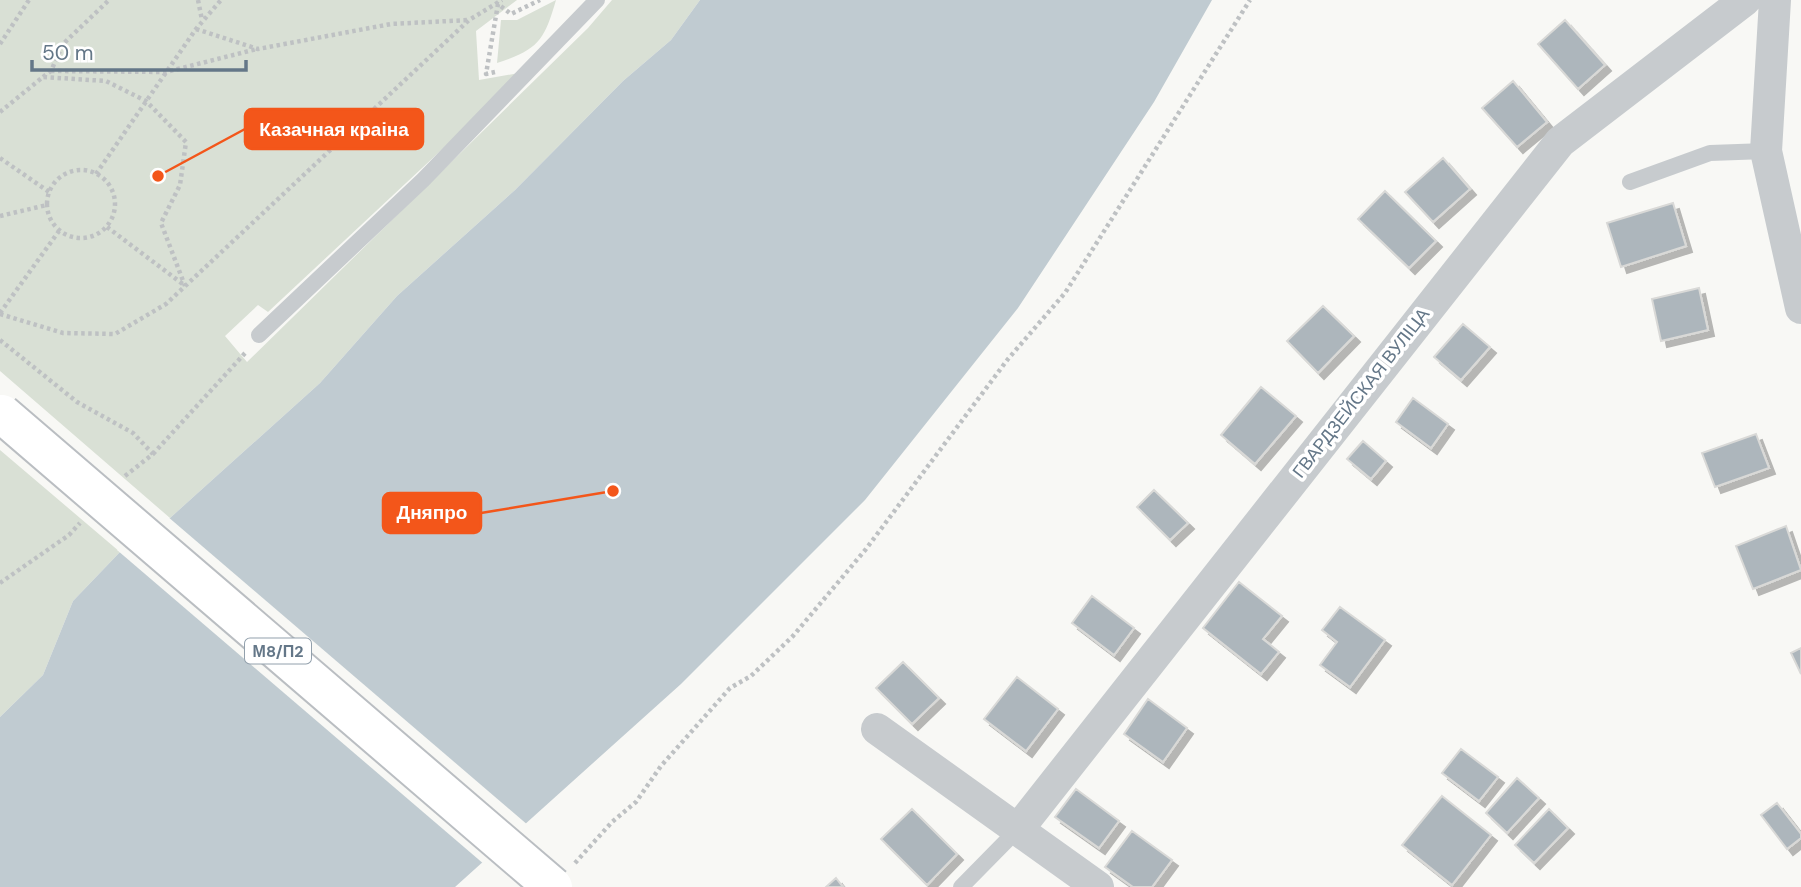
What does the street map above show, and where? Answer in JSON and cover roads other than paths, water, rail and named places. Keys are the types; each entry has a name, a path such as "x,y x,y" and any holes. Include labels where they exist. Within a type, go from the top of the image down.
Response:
{"main road":[{"name":"М8/П2","path":"2,414 561,878"}],"street":[{"name":"ГВАРДЗЕЙСКАЯ ВУЛІЦА","path":"1019,828 1560,142 1745,0"},
{"path":"1775,0 1766,151 1801,308"},
{"path":"877,729 1098,887"}],"lane":[{"path":"259,335 423,180 597,0"},
{"path":"1630,182 1710,153 1766,151"},
{"path":"961,887 1019,828"}],"place":[{"name":"Казачная краіна","path":"158,176"},
{"name":"Дняпро","path":"613,491"}]}
